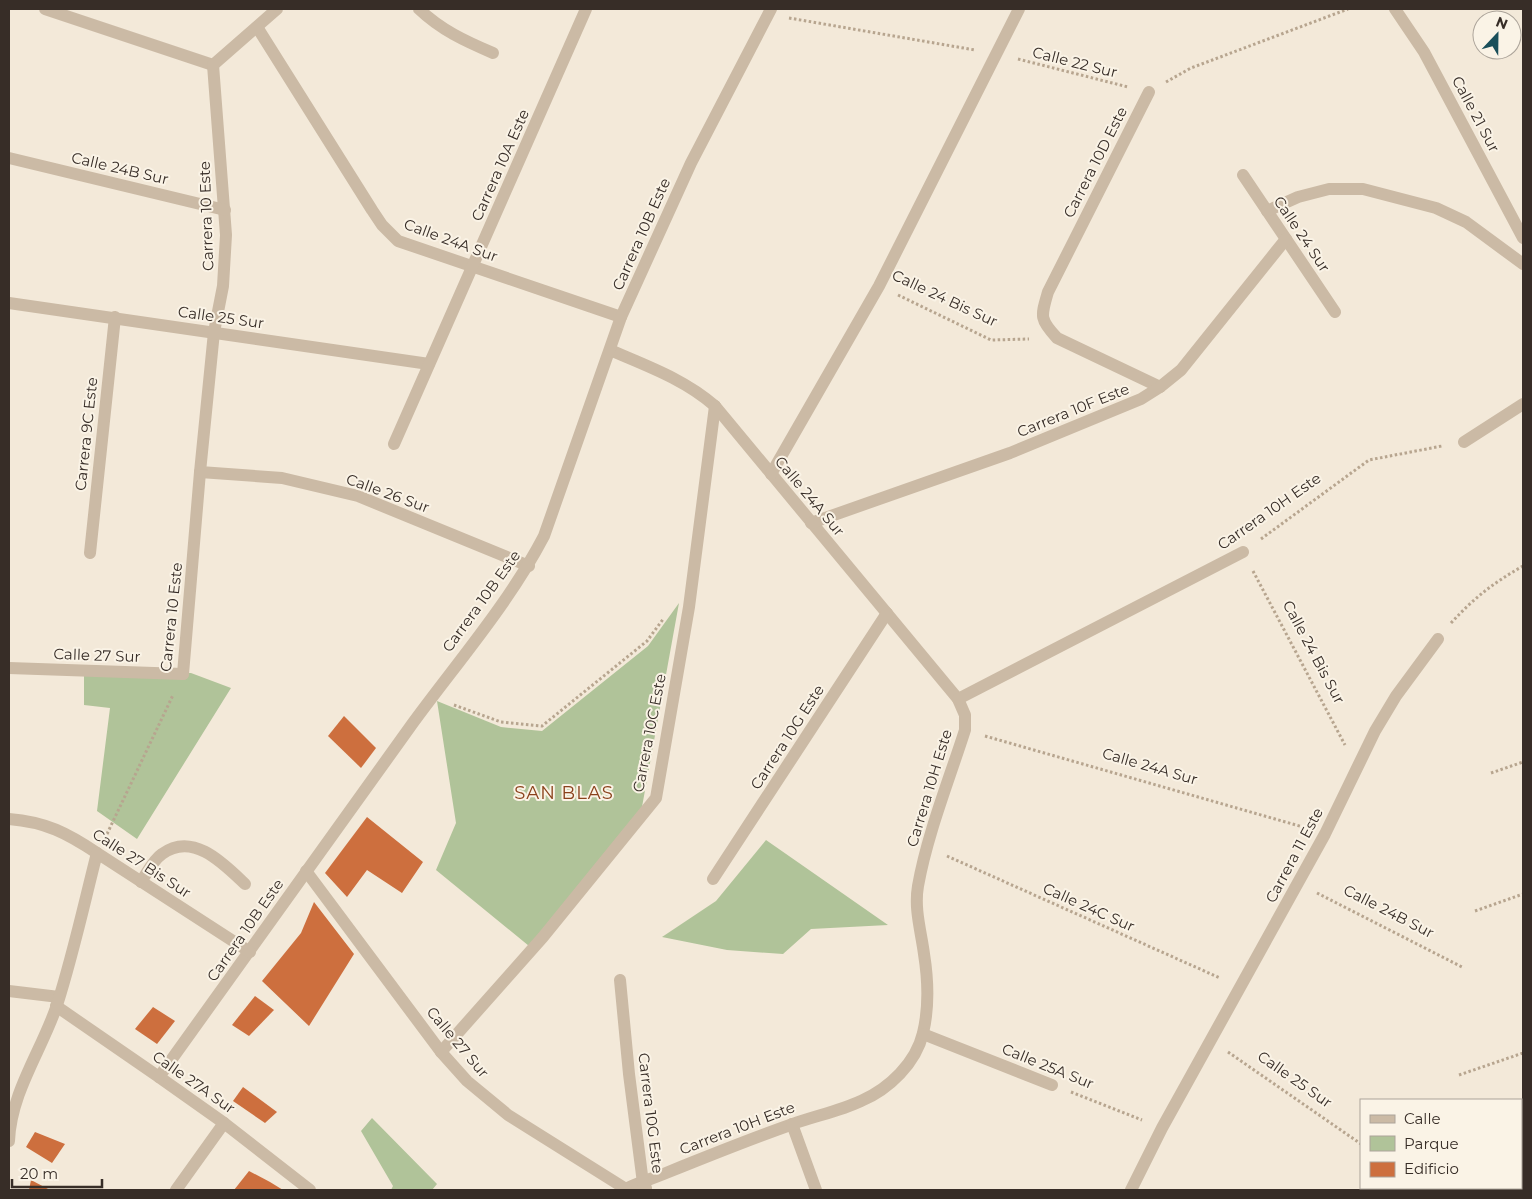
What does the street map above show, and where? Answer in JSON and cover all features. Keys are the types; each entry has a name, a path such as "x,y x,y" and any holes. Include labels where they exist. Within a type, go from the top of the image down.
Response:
{"street":[{"path":"45,9 213,65 277,9"},
{"path":"419,9 431,20 460,39 493,53"},
{"name":"Carrera 10A Este","path":"394,444 586,9"},
{"path":"771,474 879,286 995,53 1019,9"},
{"name":"Calle 21 Sur","path":"1395,9 1424,52 1523,238"},
{"name":"Carrera 10B Este","path":"159,1077 528,566 544,536 621,316 691,163 770,11"},
{"name":"Calle 24A Sur","path":"257,27 382,225 398,241 621,316"},
{"name":"Carrera 10 Este","path":"183,674 214,332 224,286 225,210 213,65"},
{"name":"Carrera 10D Este","path":"1057,338 1045,325 1042,311 1048,292 1150,92"},
{"name":"Calle 24B Sur","path":"9,158 225,210"},
{"name":"Calle 24 Sur","path":"1243,175 1335,312"},
{"path":"1267,211 1298,197 1329,189 1363,189 1436,208 1466,222 1523,264"},
{"name":"Carrera 10F Este","path":"811,523 1010,453 1141,399 1160,387 1181,370 1192,358 1286,239"},
{"name":"Calle 25 Sur","path":"9,303 429,364"},
{"name":"Carrera 9C Este","path":"90,553 114,317"},
{"path":"1057,338 1160,387"},
{"name":"Calle 24A Sur","path":"610,350 679,380 700,393 714,406 958,698"},
{"path":"1464,442 1523,404"},
{"name":"Carrera 10C Este","path":"441,1052 543,937 656,798 689,607 714,406"},
{"name":"Calle 26 Sur","path":"200,472 282,478 358,496 528,566"},
{"name":"Carrera 10H Este","path":"625,1189 646,1186 720,1151 792,1124 861,1102 892,1081 905,1067 923,1034 927,980 917,908 918,888 928,847 965,730 964,715 958,698 1243,552"},
{"name":"Carrera 10G Este","path":"713,879 887,613"},
{"name":"Carrera 11 Este","path":"1131,1190 1162,1128 1325,834 1375,731 1396,696 1438,639"},
{"name":"Calle 27 Sur","path":"9,668 183,674"},
{"name":"Calle 27 Bis Sur","path":"9,819 52,827 72,836 250,952"},
{"path":"141,882 161,854 173,847 185,845 199,849 220,860 245,884"},
{"path":"9,1141 15,1108 24,1081 58,1001 97,853"},
{"name":"Calle 27 Sur","path":"306,871 441,1052 467,1081 508,1115 625,1189"},
{"name":"Carrera 10G Este","path":"620,980 629,1074 646,1186"},
{"path":"9,992 58,1001"},
{"name":"Calle 27A Sur","path":"58,1001 224,1123 310,1190"},
{"name":"Calle 25A Sur","path":"923,1034 1052,1085"},
{"path":"176,1190 224,1123"},
{"path":"792,1124 816,1190"}],"path":[{"path":"1150,92 1191,68 1348,9"},
{"path":"770,11 995,53"},
{"name":"Calle 22 Sur","path":"995,53 1150,92"},
{"name":"Calle 24 Bis Sur","path":"879,286 992,340 1057,338"},
{"name":"Carrera 10H Este","path":"1243,552 1369,460 1464,442"},
{"name":"Calle 24 Bis Sur","path":"1243,552 1357,768"},
{"path":"1438,639 1472,601 1497,581 1523,566"},
{"path":"432,697 501,722 542,726 647,641 668,612"},
{"name":"Carrera 10 Este","path":"97,853 183,674"},
{"name":"Calle 24A Sur","path":"965,730 1325,834"},
{"path":"1491,773 1523,762"},
{"name":"Calle 24C Sur","path":"928,847 1241,988"},
{"name":"Calle 24B Sur","path":"1298,883 1464,968"},
{"path":"1475,911 1523,894"},
{"name":"Calle 25 Sur","path":"1211,1040 1360,1143"},
{"path":"1458,1075 1523,1053"},
{"name":"Calle 25A Sur","path":"1052,1085 1162,1128"}],"green space":[{"path":"679,603 642,807 529,946 436,870 456,823 437,701 501,727 542,731 648,646"},
{"path":"84,673 191,673 231,688 137,839 97,811 110,708 84,705"},
{"path":"766,840 888,925 811,929 783,954 727,950 662,937 716,901"},
{"path":"372,1118 437,1184 432,1190 391,1190 393,1186 361,1131"}],"building":[{"path":"344,716 376,748 361,768 328,736"},
{"path":"367,817 423,862 402,893 367,870 347,897 325,873"},
{"path":"314,902 354,954 309,1026 262,981 301,933"},
{"path":"255,996 274,1010 249,1036 232,1025"},
{"path":"153,1007 175,1021 157,1044 135,1029"},
{"path":"243,1087 277,1112 265,1123 233,1101"},
{"path":"35,1132 65,1144 52,1163 26,1147"},
{"path":"249,1171 270,1182 283,1190 234,1190"},
{"path":"31,1180 50,1190 29,1190"}],"district":[{"name":"SAN BLAS","path":"564,793"}]}
